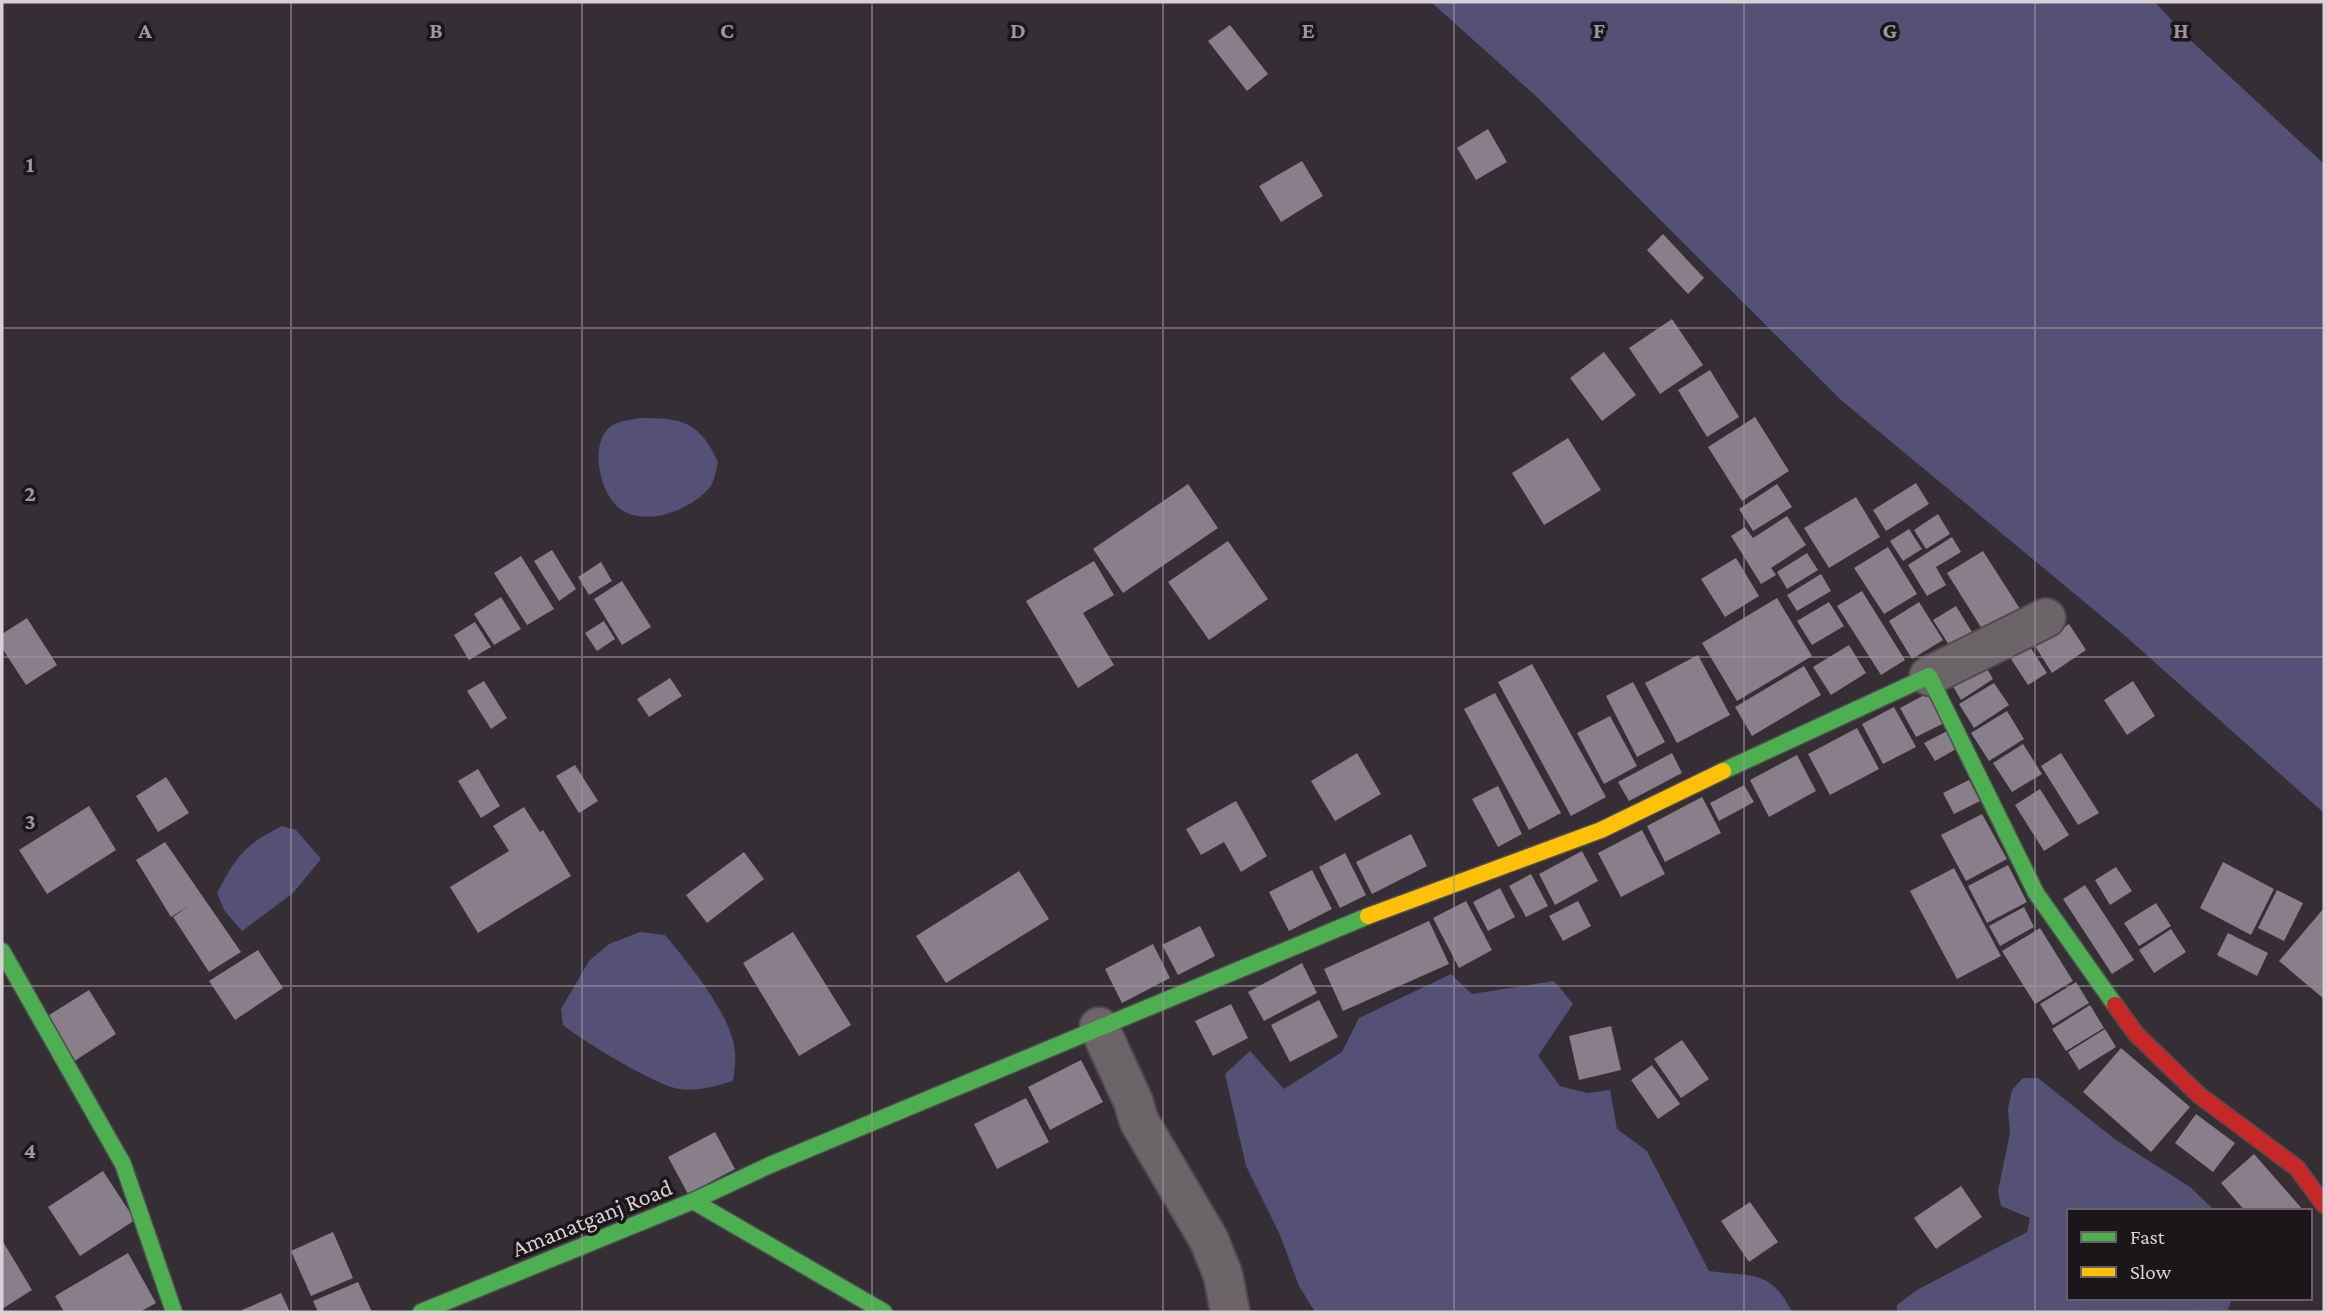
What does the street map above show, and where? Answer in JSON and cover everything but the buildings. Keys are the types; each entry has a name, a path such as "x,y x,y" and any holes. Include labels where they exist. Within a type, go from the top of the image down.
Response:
{"street":[{"path":"693,1202 770,1165 1099,1027 1226,977 1330,930 1601,830 2046,618"},
{"path":"1929,676 2036,892 2136,1034 2199,1095 2297,1168 2324,1205"},
{"path":"2,951 123,1164 174,1312"},
{"path":"1099,1027 1133,1101 1139,1121 1209,1240 1223,1275 1230,1312"},
{"name":"Amanatganj Road","path":"421,1312 693,1202 884,1312"}],"shaded area":[{"path":"1431,2 2155,2 2186,36 2324,164 2324,813 2123,634 1841,400 1538,98"},
{"path":"639,418 667,419 688,425 704,438 711,448 718,462 713,482 692,503 667,514 640,516 628,513 611,499 601,478 601,442 605,432 613,425"},
{"path":"282,826 296,830 321,859 293,893 242,931 224,910 217,893 242,853 258,839"},
{"path":"640,932 665,935 718,1007 732,1038 735,1056 733,1081 693,1090 668,1086 620,1062 563,1025 561,1009 589,961 609,944"},
{"path":"1451,974 1472,994 1554,981 1573,1004 1538,1056 1560,1086 1587,1093 1610,1090 1617,1129 1647,1151 1709,1271 1749,1275 1768,1282 1784,1298 1792,1312 1315,1312 1299,1286 1280,1235 1246,1166 1225,1074 1250,1051 1284,1089 1342,1052 1359,1018"},
{"path":"2023,1078 2038,1078 2116,1140 2190,1187 2213,1209 2067,1209 2067,1300 2231,1300 2228,1310 1897,1312 1897,1305 1917,1290 2027,1232 2030,1218 2001,1206 1998,1191 2010,1133 2008,1109 2012,1090"}],"traffic: fast":[{"path":"1723,771 1929,676 2036,893 2115,1005"},
{"path":"693,1201 770,1165 1368,916"},
{"path":"2,951 123,1164 174,1312"},
{"path":"421,1312 693,1201 884,1312"}],"traffic: slow":[{"path":"1368,916 1601,830 1723,771"}],"traffic: jam":[{"path":"2115,1005 2136,1034 2199,1095 2297,1168 2324,1205"}]}
